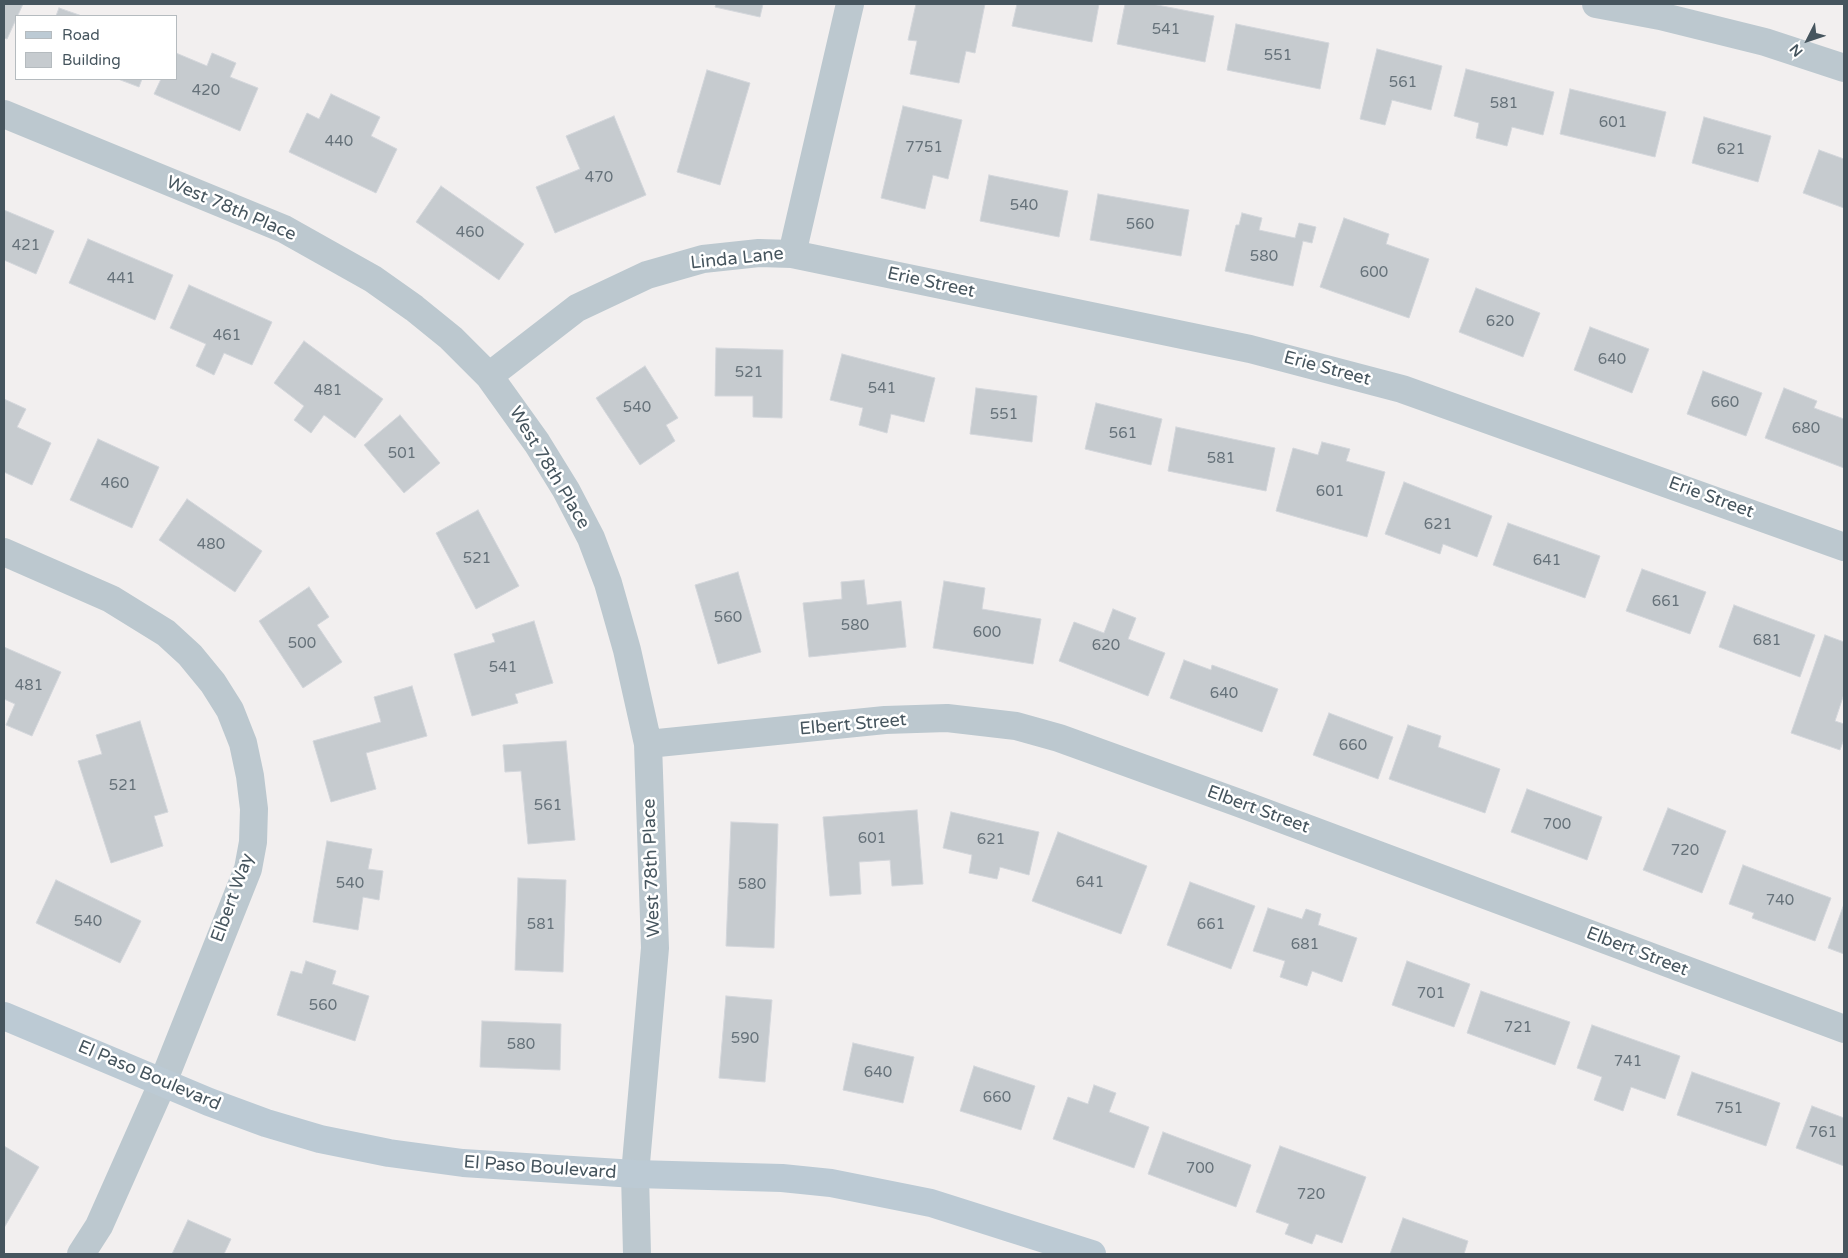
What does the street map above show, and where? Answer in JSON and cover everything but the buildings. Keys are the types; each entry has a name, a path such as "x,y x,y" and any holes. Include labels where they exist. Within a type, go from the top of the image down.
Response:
{"street":[{"name":"Linda Lane","path":"489,376 577,308 647,275 703,259 759,253 792,254 850,4"},
{"path":"1596,4 1660,16 1765,42 1844,68"},
{"name":"West 78th Place","path":"4,114 284,230 373,279 414,308 450,338 489,376 537,443 591,538 608,583 627,650 648,744 655,948 636,1174 637,1254"},
{"name":"Erie Street","path":"792,254 1250,349 1402,389 1844,547"},
{"name":"Elbert Way","path":"4,552 111,599 166,633 190,655 213,682 230,710 243,744 250,776 254,809 253,842 248,869 163,1082 99,1226 81,1254"},
{"name":"Elbert Street","path":"648,744 885,720 947,718 1016,726 1059,738 1248,806 1844,1029"},
{"name":"El Paso Boulevard","path":"4,1016 209,1102 266,1123 320,1139 389,1153 463,1163 636,1174 782,1178 831,1183 931,1203 1092,1254"}]}
